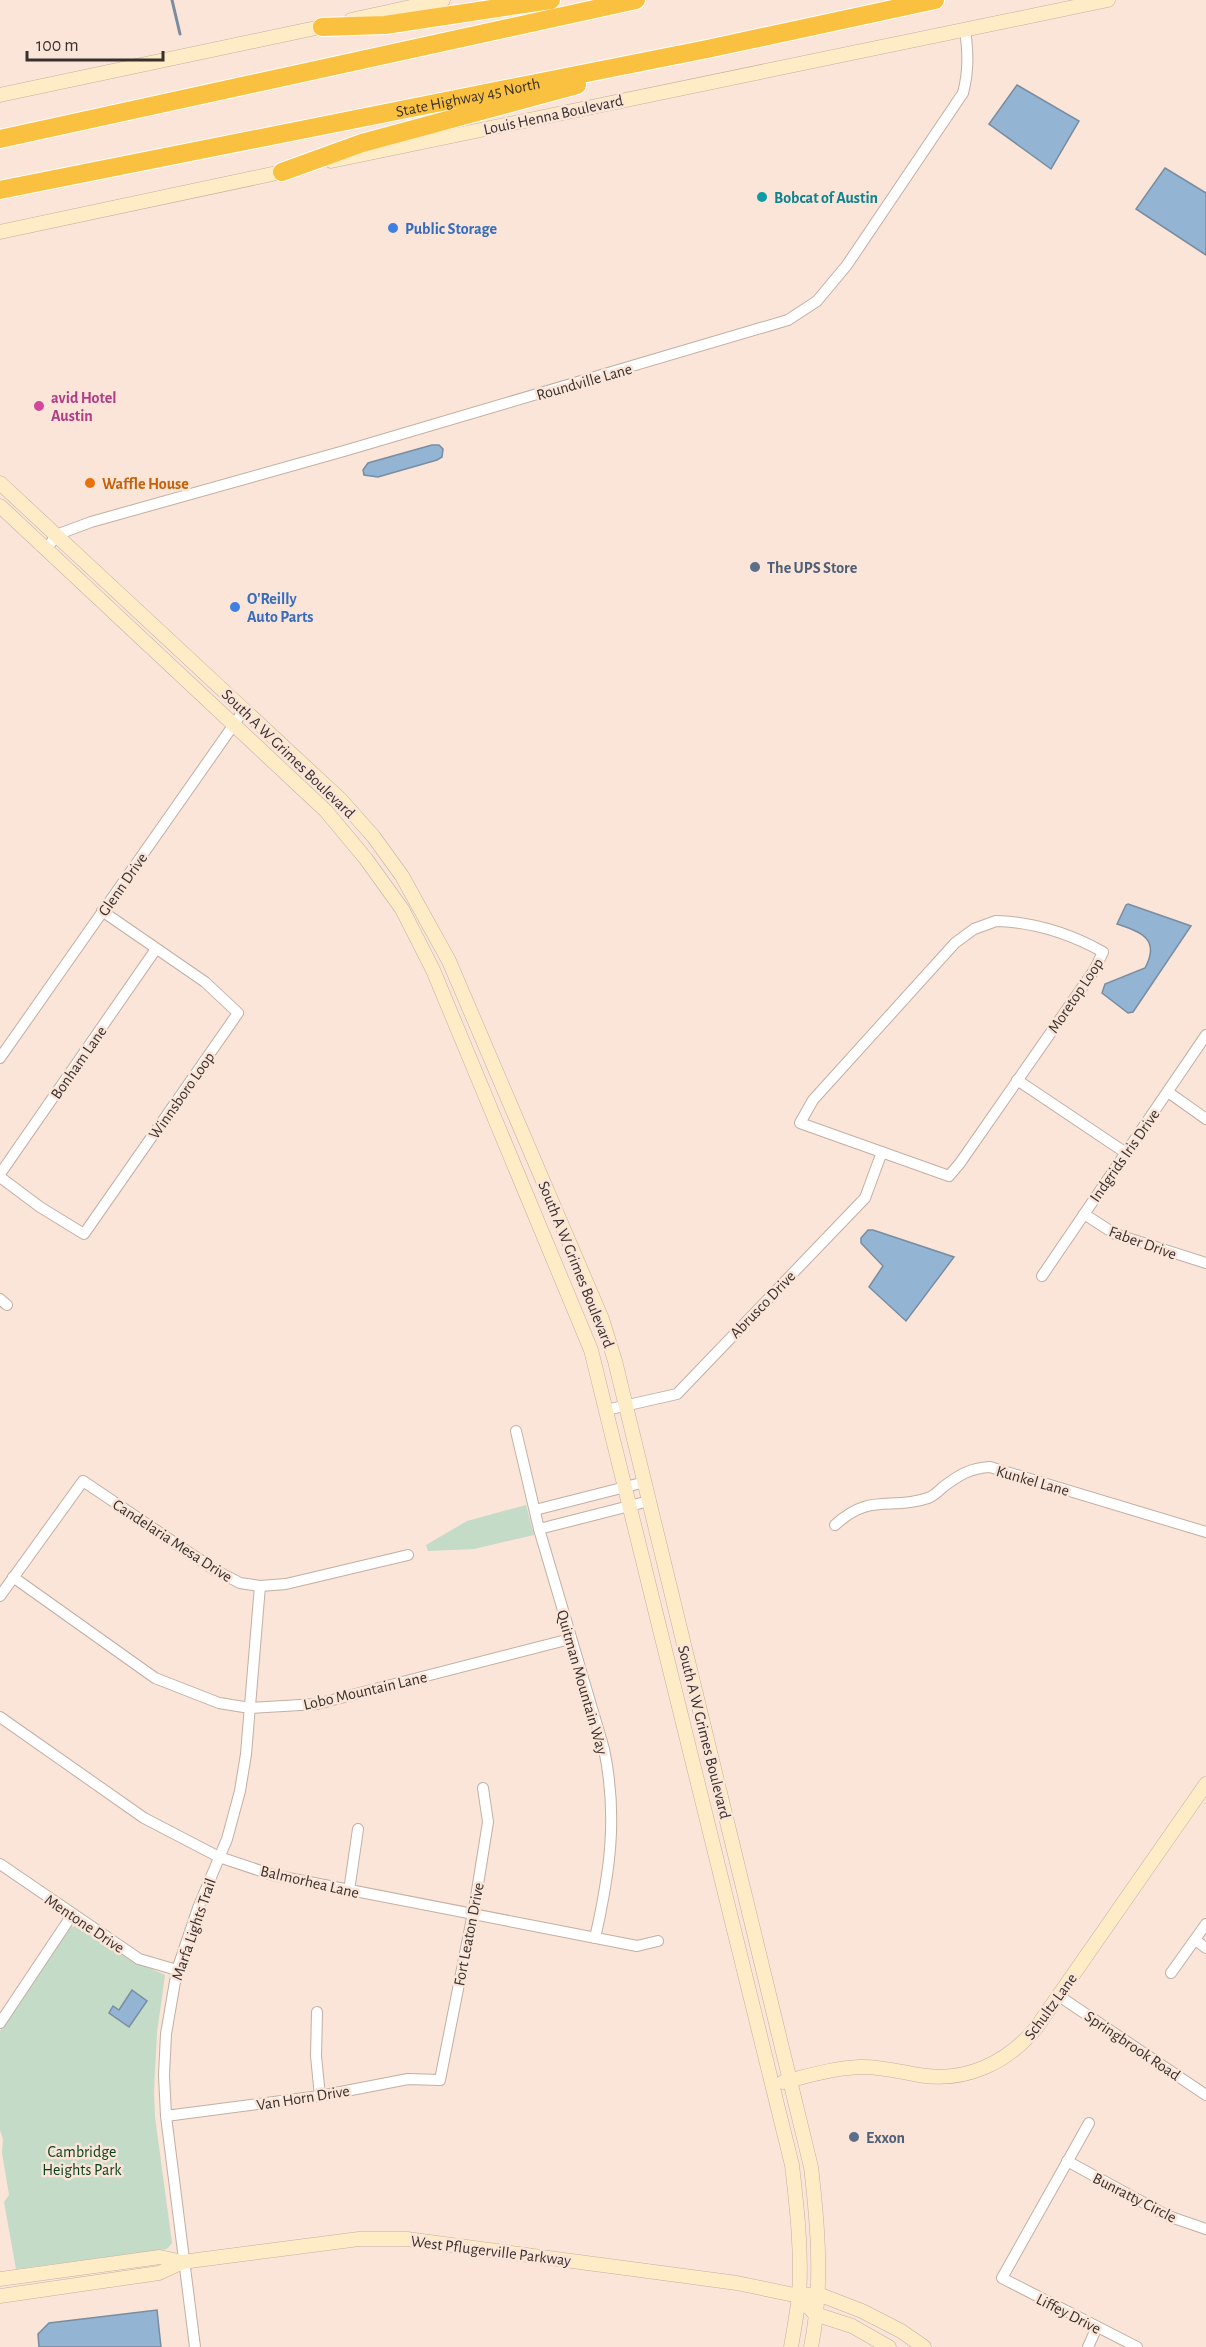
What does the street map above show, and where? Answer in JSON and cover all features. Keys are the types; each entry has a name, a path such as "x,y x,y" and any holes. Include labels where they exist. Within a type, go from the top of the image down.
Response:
{"highway":[{"path":"322,27 385,26 551,0"},
{"path":"0,139 636,0"},
{"name":"State Highway 45 North","path":"0,190 707,49 935,0"},
{"path":"282,172 362,143 707,49"}],"main road":[{"path":"0,95 443,0"},
{"name":"Louis Henna Boulevard","path":"0,232 1108,0"},
{"name":"South A W Grimes Boulevard","path":"0,483 340,799 373,836 416,900 449,962 476,1023 602,1319 626,1405 811,2167 815,2205 818,2294 810,2347"},
{"name":"South A W Grimes Boulevard","path":"0,506 326,811 366,859 402,909 433,970 591,1350 792,2165 797,2208 799,2296 791,2347"},
{"path":"402,909 416,900"},
{"path":"458,1030 476,1023"},
{"path":"553,1262 574,1279 586,1281"},
{"path":"664,1643 683,1638"},
{"name":"Schultz Lane","path":"773,2084 861,2067 921,2076 964,2074 989,2067 1024,2043 1206,1784"},
{"path":"700,1791 718,1786"},
{"path":"729,1908 747,1903"},
{"name":"West Pflugerville Parkway","path":"0,2296 159,2273 183,2262 359,2238 407,2239 737,2283 799,2296 818,2294 862,2311 901,2331 924,2347"},
{"name":"West Pflugerville Parkway","path":"0,2279 160,2257 183,2262"},
{"path":"799,2296 815,2314 852,2326 889,2347"}],"street":[{"name":"Roundville Lane","path":"56,535 91,522 344,451 788,320 817,301 847,265 963,93 969,57 965,29"},
{"path":"47,549 56,535"},
{"name":"Glenn Drive","path":"0,1058 244,710"},
{"name":"Winnsboro Loop","path":"0,1176 40,1207 84,1234 238,1013 205,982 102,911"},
{"name":"Moretop Loop","path":"996,921 1028,923 1086,943 1103,952 1095,969 949,1176 882,1152 800,1124 813,1100 955,943 974,929 996,921"},
{"name":"Bonham Lane","path":"0,1176 156,949"},
{"name":"Indgrids Iris Drive","path":"1042,1276 1206,1035"},
{"path":"1017,1080 1126,1153"},
{"path":"1168,1092 1206,1119"},
{"name":"Abrusco Drive","path":"606,1410 677,1394 865,1198 882,1152"},
{"name":"Faber Drive","path":"1084,1214 1115,1234 1206,1263"},
{"name":"Quitman Mountain Way","path":"516,1431 539,1529 604,1749 610,1777 611,1850 595,1938"},
{"name":"Kunkel Lane","path":"836,1525 848,1513 867,1505 909,1502 930,1497 975,1467 990,1467 1206,1532"},
{"name":"Candelaria Mesa Drive","path":"13,1577 83,1481 215,1570 240,1583 260,1586 286,1584 408,1555"},
{"path":"535,1510 645,1482"},
{"path":"539,1529 649,1502"},
{"path":"0,1596 13,1577"},
{"name":"Lobo Mountain Lane","path":"13,1577 155,1678 219,1703 250,1708 316,1704 570,1639"},
{"name":"Marfa Lights Trail","path":"195,2347 166,2116 164,2075 166,2034 177,1970 198,1908 226,1839 240,1791 246,1754 260,1586"},
{"name":"Balmorhea Lane","path":"0,1717 144,1818 219,1857 273,1875 472,1915 637,1946 658,1941"},
{"name":"Fort Leaton Drive","path":"440,2080 488,1822 483,1788"},
{"path":"349,1891 358,1829"},
{"name":"Mentone Drive","path":"0,1864 139,1959 177,1970"},
{"path":"0,2023 72,1915"},
{"path":"1171,1973 1206,1924"},
{"path":"1195,1940 1206,1948"},
{"name":"Springbrook Road","path":"1059,1996 1206,2095"},
{"path":"317,2012 316,2056 320,2096"},
{"name":"Van Horn Drive","path":"166,2116 320,2096 408,2079 440,2080"},
{"path":"1067,2161 1089,2123"},
{"name":"Bunratty Circle","path":"1067,2161 1168,2216 1206,2229"},
{"name":"Liffey Drive","path":"1067,2161 1002,2278 1137,2347"},
{"path":"1088,2347 1097,2327"}],"green space":[{"path":"526,1505 534,1535 474,1549 428,1551 426,1545 467,1521"},
{"name":"Cambridge Heights Park","path":"79,1926 131,1960 165,1975 157,2033 154,2092 155,2117 172,2243 167,2249 16,2269 4,2202 9,2195 0,2130 0,2031 71,1927"}],"water":[{"path":"1017,85 1079,121 1051,169 989,124"},
{"path":"1165,168 1206,193 1206,255 1136,209"},
{"path":"439,445 443,449 442,457 437,460 378,477 364,475 363,470 368,463"},
{"path":"1128,904 1191,926 1133,1012 1128,1013 1102,993 1105,984 1145,968 1149,958 1151,950 1146,938 1117,924"},
{"path":"868,1230 954,1257 906,1321 869,1287 883,1266 861,1243 861,1238"},
{"path":"132,1990 147,2001 129,2027 109,2013 113,2006 119,2010"},
{"path":"157,2310 161,2347 39,2347 38,2334 49,2323"}],"waterway":[{"path":"172,0 180,34"}],"place":[{"name":"Bobcat of Austin","path":"762,197"},
{"name":"Public Storage","path":"393,228"},
{"name":"avid Hotel Austin","path":"39,406"},
{"name":"Waffle House","path":"90,483"},
{"name":"The UPS Store","path":"755,567"},
{"name":"O'Reilly Auto Parts","path":"235,607"},
{"name":"Exxon","path":"854,2137"}]}
